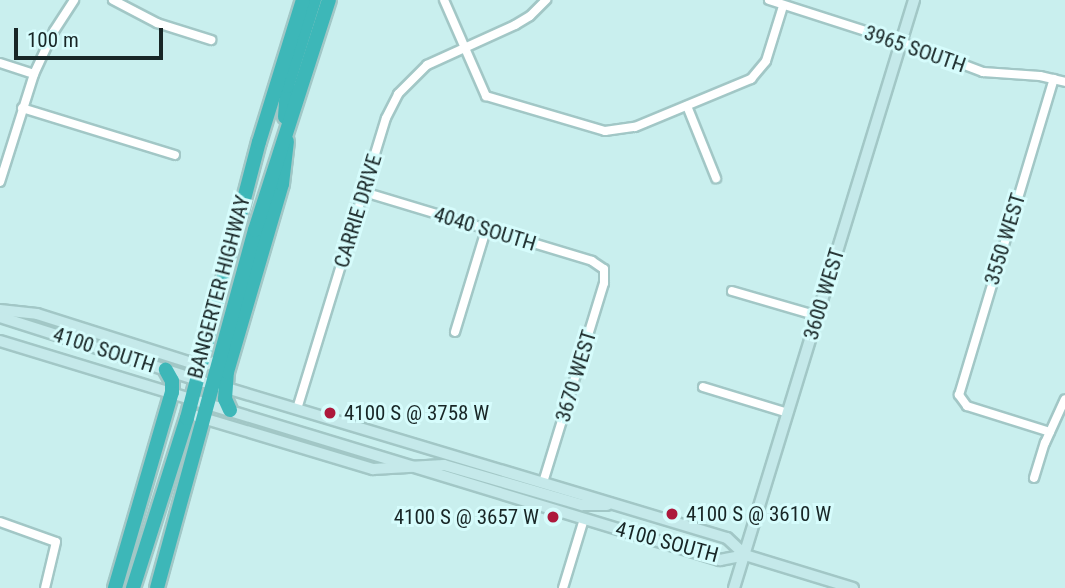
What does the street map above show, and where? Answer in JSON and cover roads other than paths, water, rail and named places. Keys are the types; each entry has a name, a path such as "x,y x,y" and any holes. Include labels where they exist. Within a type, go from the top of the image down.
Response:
{"highway":[{"name":"BANGERTER HIGHWAY","path":"133,588 187,418 259,142 303,0"},
{"path":"230,410 219,386 282,184 288,149 285,96 314,0"},
{"name":"BANGERTER HIGHWAY","path":"157,588 207,411 219,386 223,352 286,125 329,0"},
{"path":"115,588 172,392 172,381 166,370"}],"main road":[{"name":"3600 WEST","path":"734,588 914,0"},
{"path":"0,310 37,314 201,366 215,362 223,352"},
{"name":"4100 SOUTH","path":"0,317 197,380 727,538 744,555"},
{"name":"4100 SOUTH","path":"0,341 172,392 192,399 207,411 230,410 720,560 744,555"},
{"path":"187,418 207,411 373,469 444,465 582,505 620,506"},
{"path":"744,555 853,588"}],"street":[{"path":"0,182 34,74 54,31 74,0"},
{"path":"113,0 144,18 211,40"},
{"path":"444,0 483,92 489,98 591,129 628,129 745,82 761,71 783,6"},
{"name":"CARRIE DRIVE","path":"297,409 386,118 398,94 427,65 523,21 546,0"},
{"name":"3965 SOUTH","path":"768,0 989,74 1065,82"},
{"path":"0,63 34,74"},
{"name":"3550 WEST","path":"1050,432 972,408 960,400 960,386 1054,79"},
{"path":"687,106 716,178"},
{"path":"22,108 176,155"},
{"name":"4040 SOUTH","path":"364,192 592,261 604,270"},
{"path":"455,332 486,230"},
{"name":"3670 WEST","path":"543,482 604,283 604,270"},
{"path":"732,290 818,317"},
{"path":"703,387 788,413"},
{"path":"1034,478 1065,399"},
{"path":"563,588 584,519"},
{"path":"0,522 56,542 46,588"}],"place":[{"name":"4100 S @ 3758 W","path":"330,413"},
{"name":"4100 S @ 3610 W","path":"672,514"},
{"name":"4100 S @ 3657 W","path":"553,517"}]}
